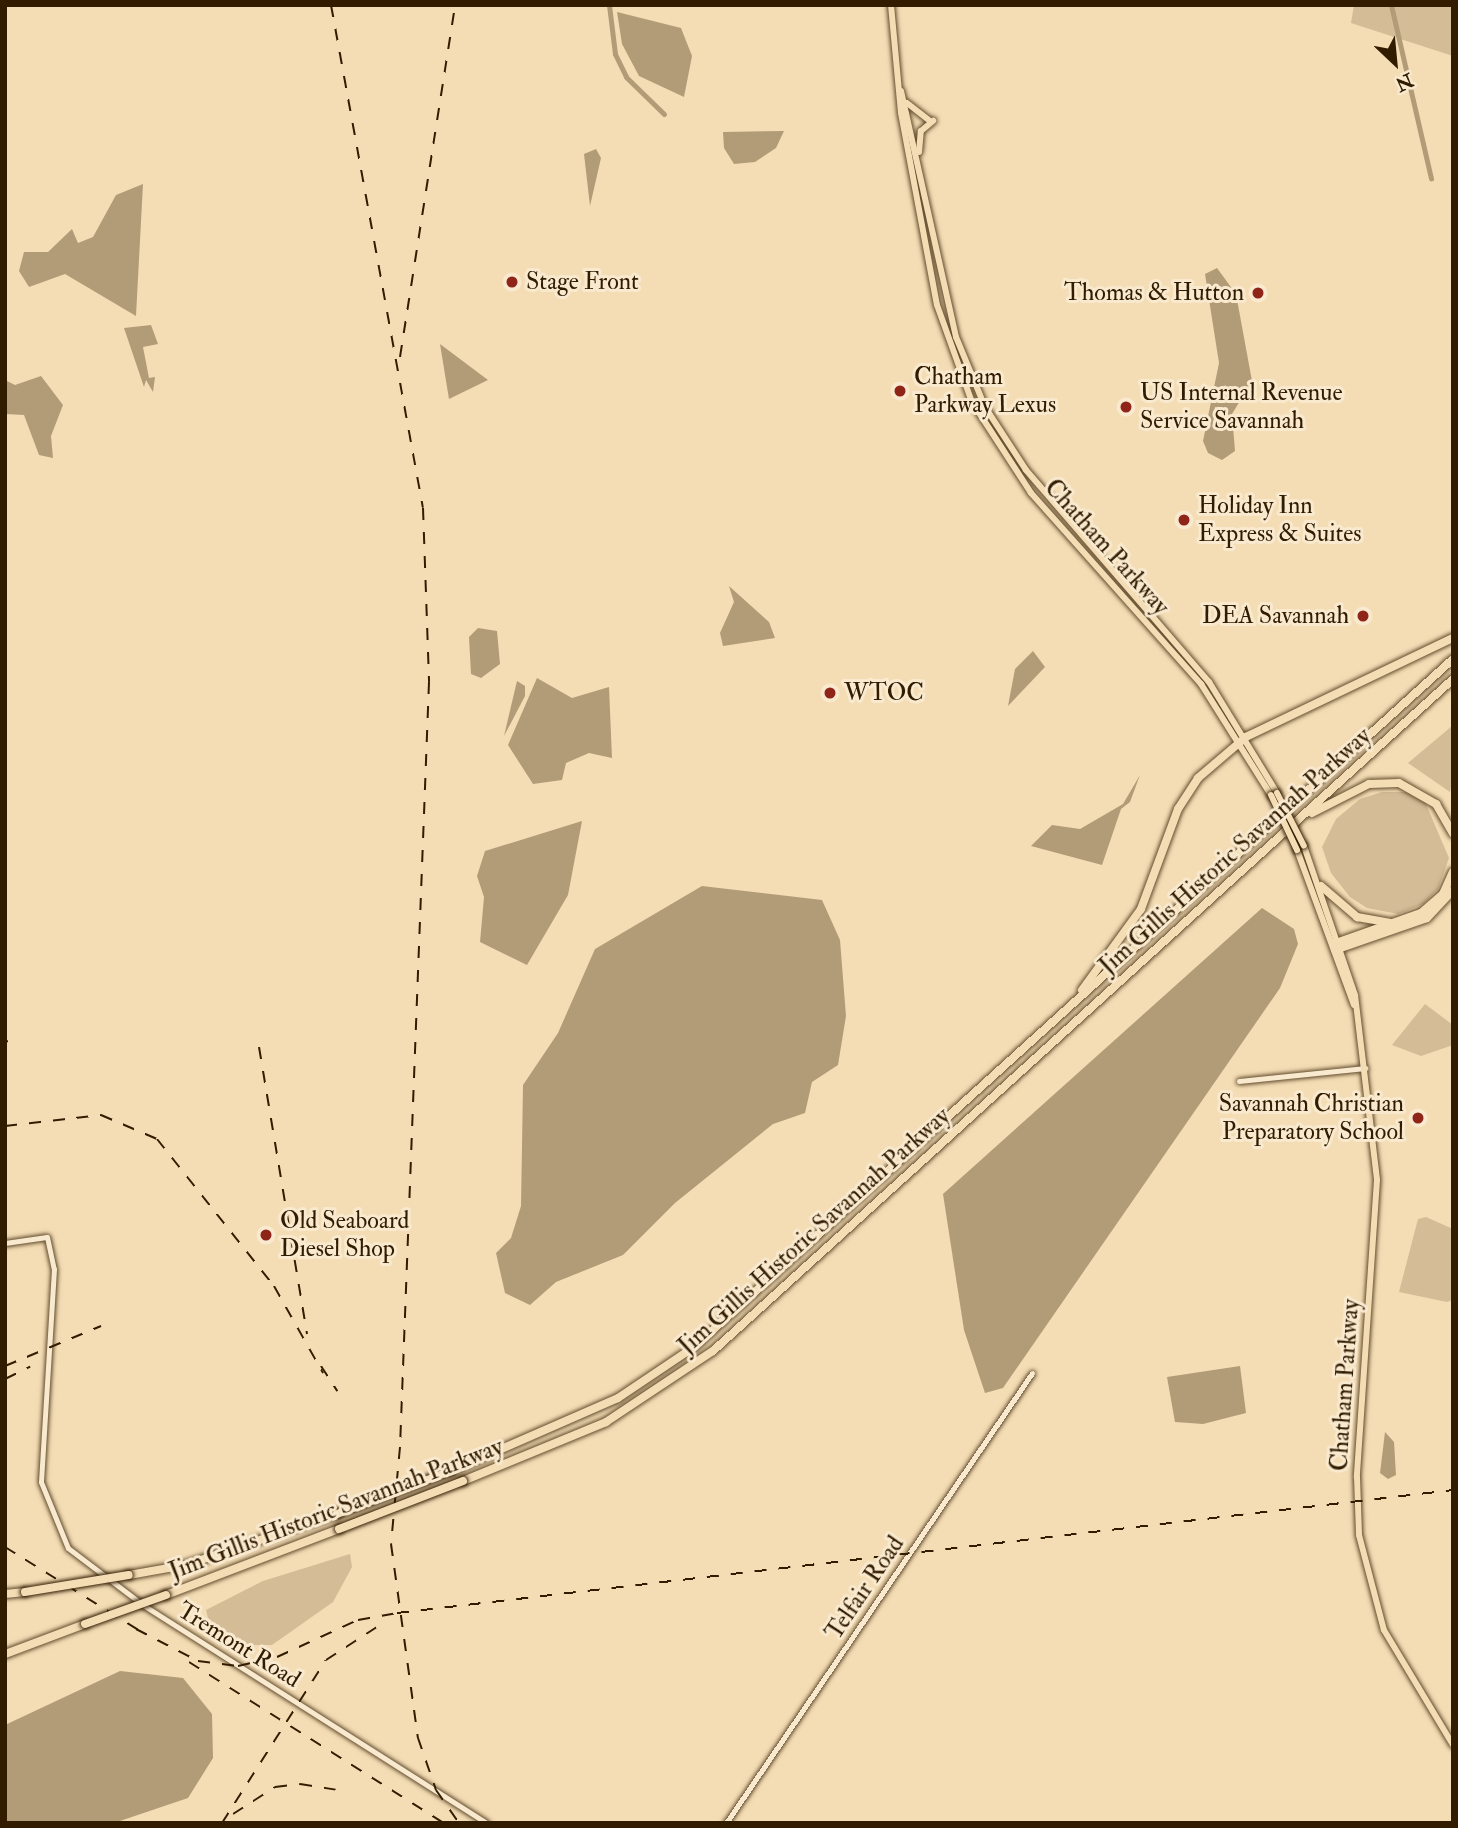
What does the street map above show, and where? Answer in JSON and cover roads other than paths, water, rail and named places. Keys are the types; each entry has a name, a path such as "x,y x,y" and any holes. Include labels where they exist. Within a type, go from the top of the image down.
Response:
{"highway":[{"path":"1054,1020 1129,931 1185,796 1243,739 1453,638"},
{"name":"Jim Gillis Historic Savannah Parkway","path":"5,1594 186,1565 337,1514 452,1471 618,1398 694,1347 1453,659"},
{"name":"Jim Gillis Historic Savannah Parkway","path":"5,1654 340,1529 606,1422 713,1351 1453,680"},
{"path":"1300,820 1357,788 1386,782 1425,794 1453,834"},
{"path":"1338,946 1406,920 1433,905 1453,872"},
{"path":"1321,886 1357,917 1406,920"},
{"path":"1338,946 1427,918 1453,891"}],"main road":[{"name":"Chatham Parkway","path":"891,5 899,88 937,305 982,423 1046,511 1201,684 1243,739"},
{"name":"Chatham Parkway","path":"899,88 905,102 956,337 985,407 1026,470 1172,634 1243,739 1304,846 1321,886 1355,1007 1367,1068 1377,1180 1357,1477 1359,1535 1384,1630 1453,1745"},
{"path":"905,102 931,121 919,138 919,164"},
{"name":"Chatham Parkway","path":"1274,794 1338,946"}],"street":[{"path":"1239,1081 1367,1068"},
{"name":"Tremont Road","path":"5,1243 47,1237 54,1308 41,1482 57,1531 75,1556 488,1823"},
{"name":"Telfair Road","path":"726,1823 1032,1373"}],"waterway":[{"path":"609,5 615,54 626,77 664,114"},
{"path":"1391,5 1431,178"}],"railway":[{"path":"331,5 423,508 429,682 400,1447 391,1544 418,1738 436,1790 459,1823"},
{"path":"400,357 455,5"},
{"path":"259,1047 307,1334"},
{"path":"5,1126 101,1115 157,1139 274,1286 323,1373"},
{"path":"5,1366 101,1326"},
{"path":"321,1366 337,1391"},
{"path":"5,1379 30,1367"},
{"path":"136,1629 198,1661 238,1666 277,1657 358,1620 397,1613 1453,1490"},
{"path":"5,1547 145,1634"},
{"path":"222,1823 326,1660 383,1623"},
{"path":"189,1662 444,1823"},
{"path":"233,1814 275,1787 300,1784 336,1790"}],"place":[{"name":"Stage Front","path":"512,282"},
{"name":"Thomas & Hutton","path":"1258,293"},
{"name":"Chatham Parkway Lexus","path":"900,391"},
{"name":"US Internal Revenue Service Savannah","path":"1126,407"},
{"name":"Holiday Inn Express & Suites","path":"1184,520"},
{"name":"DEA Savannah","path":"1363,616"},
{"name":"WTOC","path":"830,693"},
{"name":"Savannah Christian Preparatory School","path":"1418,1118"},
{"name":"Old Seaboard Diesel Shop","path":"266,1235"}]}
